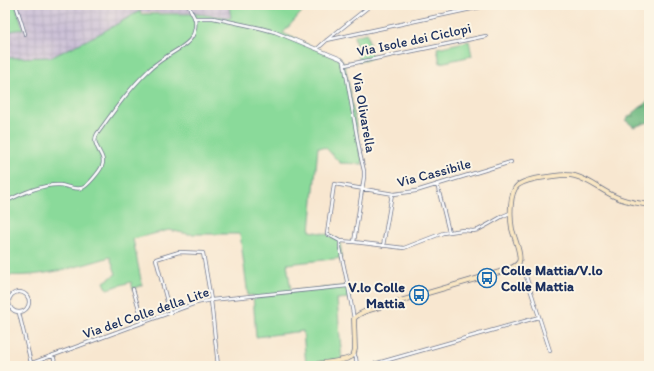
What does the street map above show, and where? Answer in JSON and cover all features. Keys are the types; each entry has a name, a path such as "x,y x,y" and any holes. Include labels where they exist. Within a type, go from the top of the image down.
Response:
{"street":[{"path":"16,5 25,34"},
{"path":"5,202 25,193 46,187 60,185 79,189 86,186 103,164 103,159 95,142 96,135 119,104 142,77 160,61 191,40 195,30 195,22 189,5"},
{"path":"317,50 327,40 371,5"},
{"path":"327,40 490,5"},
{"name":"Via Olivarella","path":"194,18 213,18 275,32 342,59 345,65 364,171 354,242"},
{"name":"Via Isole dei Ciclopi","path":"345,65 486,36"},
{"name":"Via Cassibile","path":"340,241 327,234 334,184 392,194 416,191 511,162"},
{"path":"354,319 355,316 366,312 506,270 514,266 518,262 520,256 512,229 511,212 513,193 518,185 525,182 561,175 576,176 616,198 649,205"},
{"path":"437,184 449,232"},
{"path":"383,246 392,194"},
{"path":"357,366 354,354 354,319 340,248 340,241 406,248 443,233 462,230 478,230 511,212"},
{"path":"170,313 156,259 179,252 203,253 211,300 218,366"},
{"path":"518,262 525,273 550,351"},
{"name":"Via del Colle della Lite","path":"24,366 196,303 211,300 348,286"},
{"path":"133,289 143,322"},
{"path":"21,292 27,296 29,302 25,311 19,313 13,311 9,303 12,295 21,292"},
{"path":"19,313 31,363"},
{"path":"367,366 539,317"},
{"path":"294,366 339,361 352,357 354,354"},
{"path":"53,355 56,366"}],"shaded area":[{"path":"16,5 229,5 231,18 197,14 140,12 52,57 8,58 5,52 5,32 23,29"}],"green space":[{"path":"5,5 16,5 23,29 5,32"},
{"path":"229,5 308,5 283,33 341,59 345,65 363,164 340,163 326,148 318,147 310,231 327,234 340,241 342,258 287,264 291,291 348,286 350,298 337,299 342,362 306,365 303,331 256,337 253,295 248,296 240,234 188,234 169,230 133,239 142,285 133,289 131,282 107,289 104,282 116,274 110,257 58,271 31,275 5,275 5,52 8,58 52,57 103,32 140,11 141,14 197,14 231,18"},
{"path":"367,33 372,58 359,61 354,36"},
{"path":"469,41 472,56 440,63 437,48"},
{"path":"649,100 649,122 634,127 625,120"}],"place":[{"name":"Colle Mattia/V.lo Colle Mattia","path":"487,278"},
{"name":"V.lo Colle Mattia","path":"419,295"}]}
